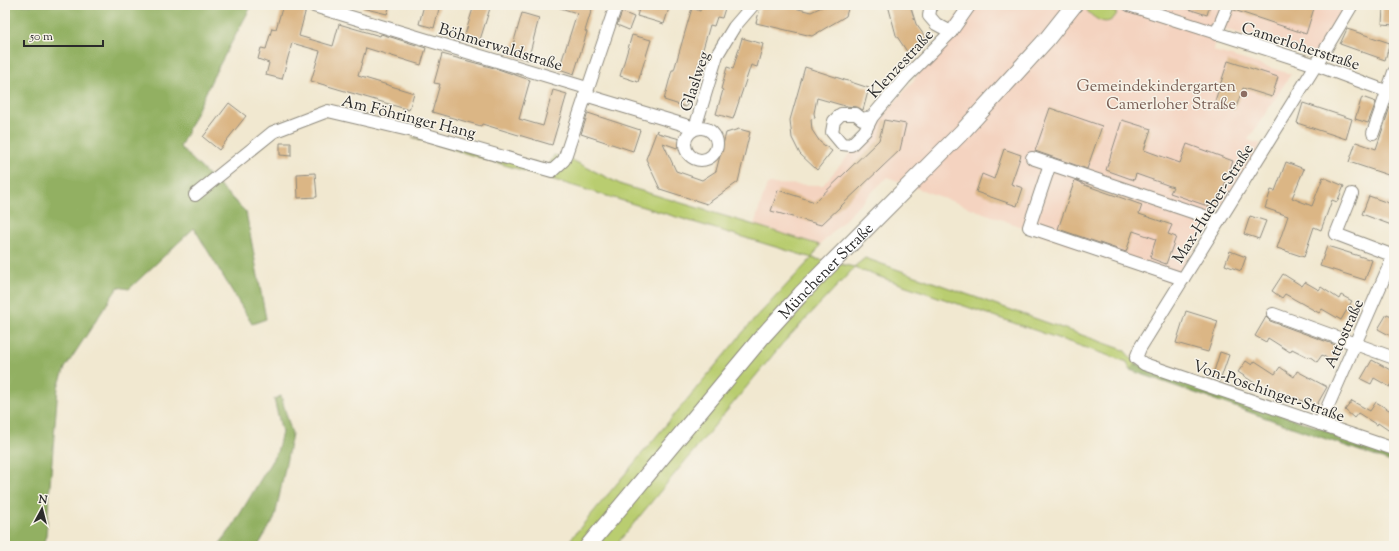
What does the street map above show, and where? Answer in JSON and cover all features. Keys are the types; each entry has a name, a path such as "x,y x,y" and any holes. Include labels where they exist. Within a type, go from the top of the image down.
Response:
{"main road":[{"name":"Münchener Straße","path":"588,546 767,331 801,294 962,132 1047,39 1074,5"}],"street":[{"path":"586,92 616,5"},
{"name":"Glaslweg","path":"586,92 695,128 716,55 734,27 753,5"},
{"name":"Klenzestraße","path":"930,5 929,16 936,24 951,32"},
{"name":"Klenzestraße","path":"872,117 904,78 951,32 970,5"},
{"name":"Camerloherstraße","path":"1130,5 1316,65 1391,93"},
{"path":"1216,34 1228,5"},
{"name":"Max-Hueber-Straße","path":"1136,358 1140,348 1352,5"},
{"name":"Böhmerwaldstraße","path":"314,6 586,92"},
{"path":"1373,133 1391,93 1394,72"},
{"name":"Am Föhringer Hang","path":"195,196 273,132 328,111 413,131 552,171 564,160 586,92"},
{"path":"1032,158 1219,221"},
{"path":"1050,164 1029,227 1183,279"},
{"path":"1352,194 1336,234 1394,256"},
{"name":"Attostraße","path":"1320,424 1394,256"},
{"path":"1273,314 1394,358"},
{"name":"Von-Poschinger-Straße","path":"1136,358 1144,364 1394,450"}],"shaded area":[{"path":"964,5 1350,5 1316,58 1216,26 1214,51 1291,74 1248,140 1261,144 1172,283 887,177 820,245 754,225 767,184 823,185 914,80"}],"green space":[{"path":"5,5 252,5 215,73 180,147 246,212 266,319 252,324 194,228 129,289 118,287 65,368 58,387 46,535 43,546 5,546"},
{"path":"1089,8 1103,8 1117,13 1110,21 1106,22 1098,20 1087,11"},
{"path":"412,137 549,166 554,155 570,159 622,185 820,245 812,258"},
{"path":"812,258 854,267 865,258 1124,350 1136,364 1130,370 1127,362 854,268 782,344 615,546 565,546 750,324"},
{"path":"1136,364 1394,454 1394,463 1130,370"},
{"path":"281,396 292,434 275,517 258,546 218,546 231,529 277,452 282,432 274,399"}],"building":[{"path":"283,5 307,5 299,36 333,46 339,24 380,36 381,34 426,48 421,65 366,48 358,76 414,93 409,110 311,81 320,51 292,43 282,79 266,75 269,63 258,59 261,48 266,49 272,28 276,29"},
{"path":"363,5 390,5 387,14 362,8"},
{"path":"424,5 440,5 434,28 419,24"},
{"path":"474,5 491,5 479,43 464,38"},
{"path":"557,5 593,5 585,31 587,32 574,74 559,69 577,13 557,7"},
{"path":"640,5 670,5 664,24 637,16"},
{"path":"702,5 726,5 722,18 717,17 714,26 710,25 686,107 664,100 692,8 700,11"},
{"path":"761,5 782,5 811,12 826,5 849,5 846,16 812,36 756,23"},
{"path":"888,5 910,5 916,24 929,42 908,53 896,35"},
{"path":"1183,5 1210,5 1207,15 1182,7"},
{"path":"1235,5 1315,5 1306,34 1234,10"},
{"path":"1383,8 1394,9 1394,25 1382,24"},
{"path":"622,12 634,17 629,30 617,25"},
{"path":"522,13 539,18 528,60 510,55"},
{"path":"1347,29 1390,43 1385,60 1340,44"},
{"path":"632,35 651,40 638,82 620,76"},
{"path":"742,38 763,44 757,67 751,65 733,119 716,114 723,90 721,89 727,67 733,69"},
{"path":"442,54 498,69 530,80 519,119 543,126 553,90 567,94 552,145 482,124 481,126 432,112 440,84 434,83"},
{"path":"1228,61 1278,77 1272,97 1243,88 1235,110 1214,104"},
{"path":"805,67 869,88 863,110 857,107 845,106 817,98 814,113 815,118 811,119 812,130 820,142 832,151 817,170 800,154 792,138 790,120"},
{"path":"1362,97 1376,102 1368,123 1355,119"},
{"path":"229,103 246,116 219,150 203,137"},
{"path":"1303,103 1352,119 1346,139 1297,123"},
{"path":"1390,107 1394,108 1394,177 1349,162 1356,142 1376,149"},
{"path":"1050,108 1102,126 1087,169 1035,151"},
{"path":"588,113 640,130 633,151 581,134"},
{"path":"884,120 906,124 900,150 821,225 771,211 778,190 815,202 879,140"},
{"path":"1122,120 1151,129 1144,150 1180,163 1187,144 1233,161 1216,209 1170,193 1173,187 1136,174 1134,180 1106,170"},
{"path":"739,129 750,132 738,182 707,204 660,189 646,159 657,130 658,133 680,139 677,148 663,143 676,171 702,180 716,171 726,133"},
{"path":"280,143 291,143 291,156 280,155"},
{"path":"1004,149 1021,155 1011,184 1023,188 1017,206 976,192 982,174 994,179"},
{"path":"1286,162 1304,169 1292,198 1312,206 1323,177 1344,186 1337,202 1332,200 1321,230 1314,227 1304,257 1277,248 1288,216 1265,208 1271,190 1275,191"},
{"path":"315,173 317,197 298,198 297,174"},
{"path":"1075,180 1082,184 1142,205 1139,214 1172,225 1168,234 1176,237 1166,264 1150,258 1156,239 1133,231 1126,252 1058,229"},
{"path":"1369,196 1394,205 1394,226 1362,214"},
{"path":"1250,216 1266,221 1259,239 1244,234"},
{"path":"1327,246 1372,260 1365,280 1320,266"},
{"path":"1230,251 1246,257 1241,271 1225,265"},
{"path":"1283,274 1302,286 1305,282 1319,290 1321,287 1339,299 1341,295 1352,301 1341,320 1322,309 1319,313 1285,294 1282,298 1272,291"},
{"path":"1186,311 1218,321 1208,352 1176,343"},
{"path":"1387,314 1394,317 1394,329 1391,336 1378,329"},
{"path":"1266,317 1270,321 1333,344 1341,349 1333,362 1322,355 1317,362 1309,356 1308,357 1292,349 1290,352 1268,338 1266,342 1255,336"},
{"path":"1220,352 1229,355 1220,381 1212,378"},
{"path":"1372,360 1394,372 1394,380 1390,387 1374,378 1371,384 1361,379"},
{"path":"1246,361 1252,365 1255,361 1275,374 1280,367 1294,377 1297,371 1327,387 1315,408 1297,398 1295,400 1279,391 1276,395 1238,372"},
{"path":"1352,401 1370,411 1376,402 1394,413 1394,434 1378,423 1377,425 1358,413 1354,418 1345,410"}],"place":[{"name":"Gemeindekindergarten Camerloher Straße","path":"1244,94"}]}
